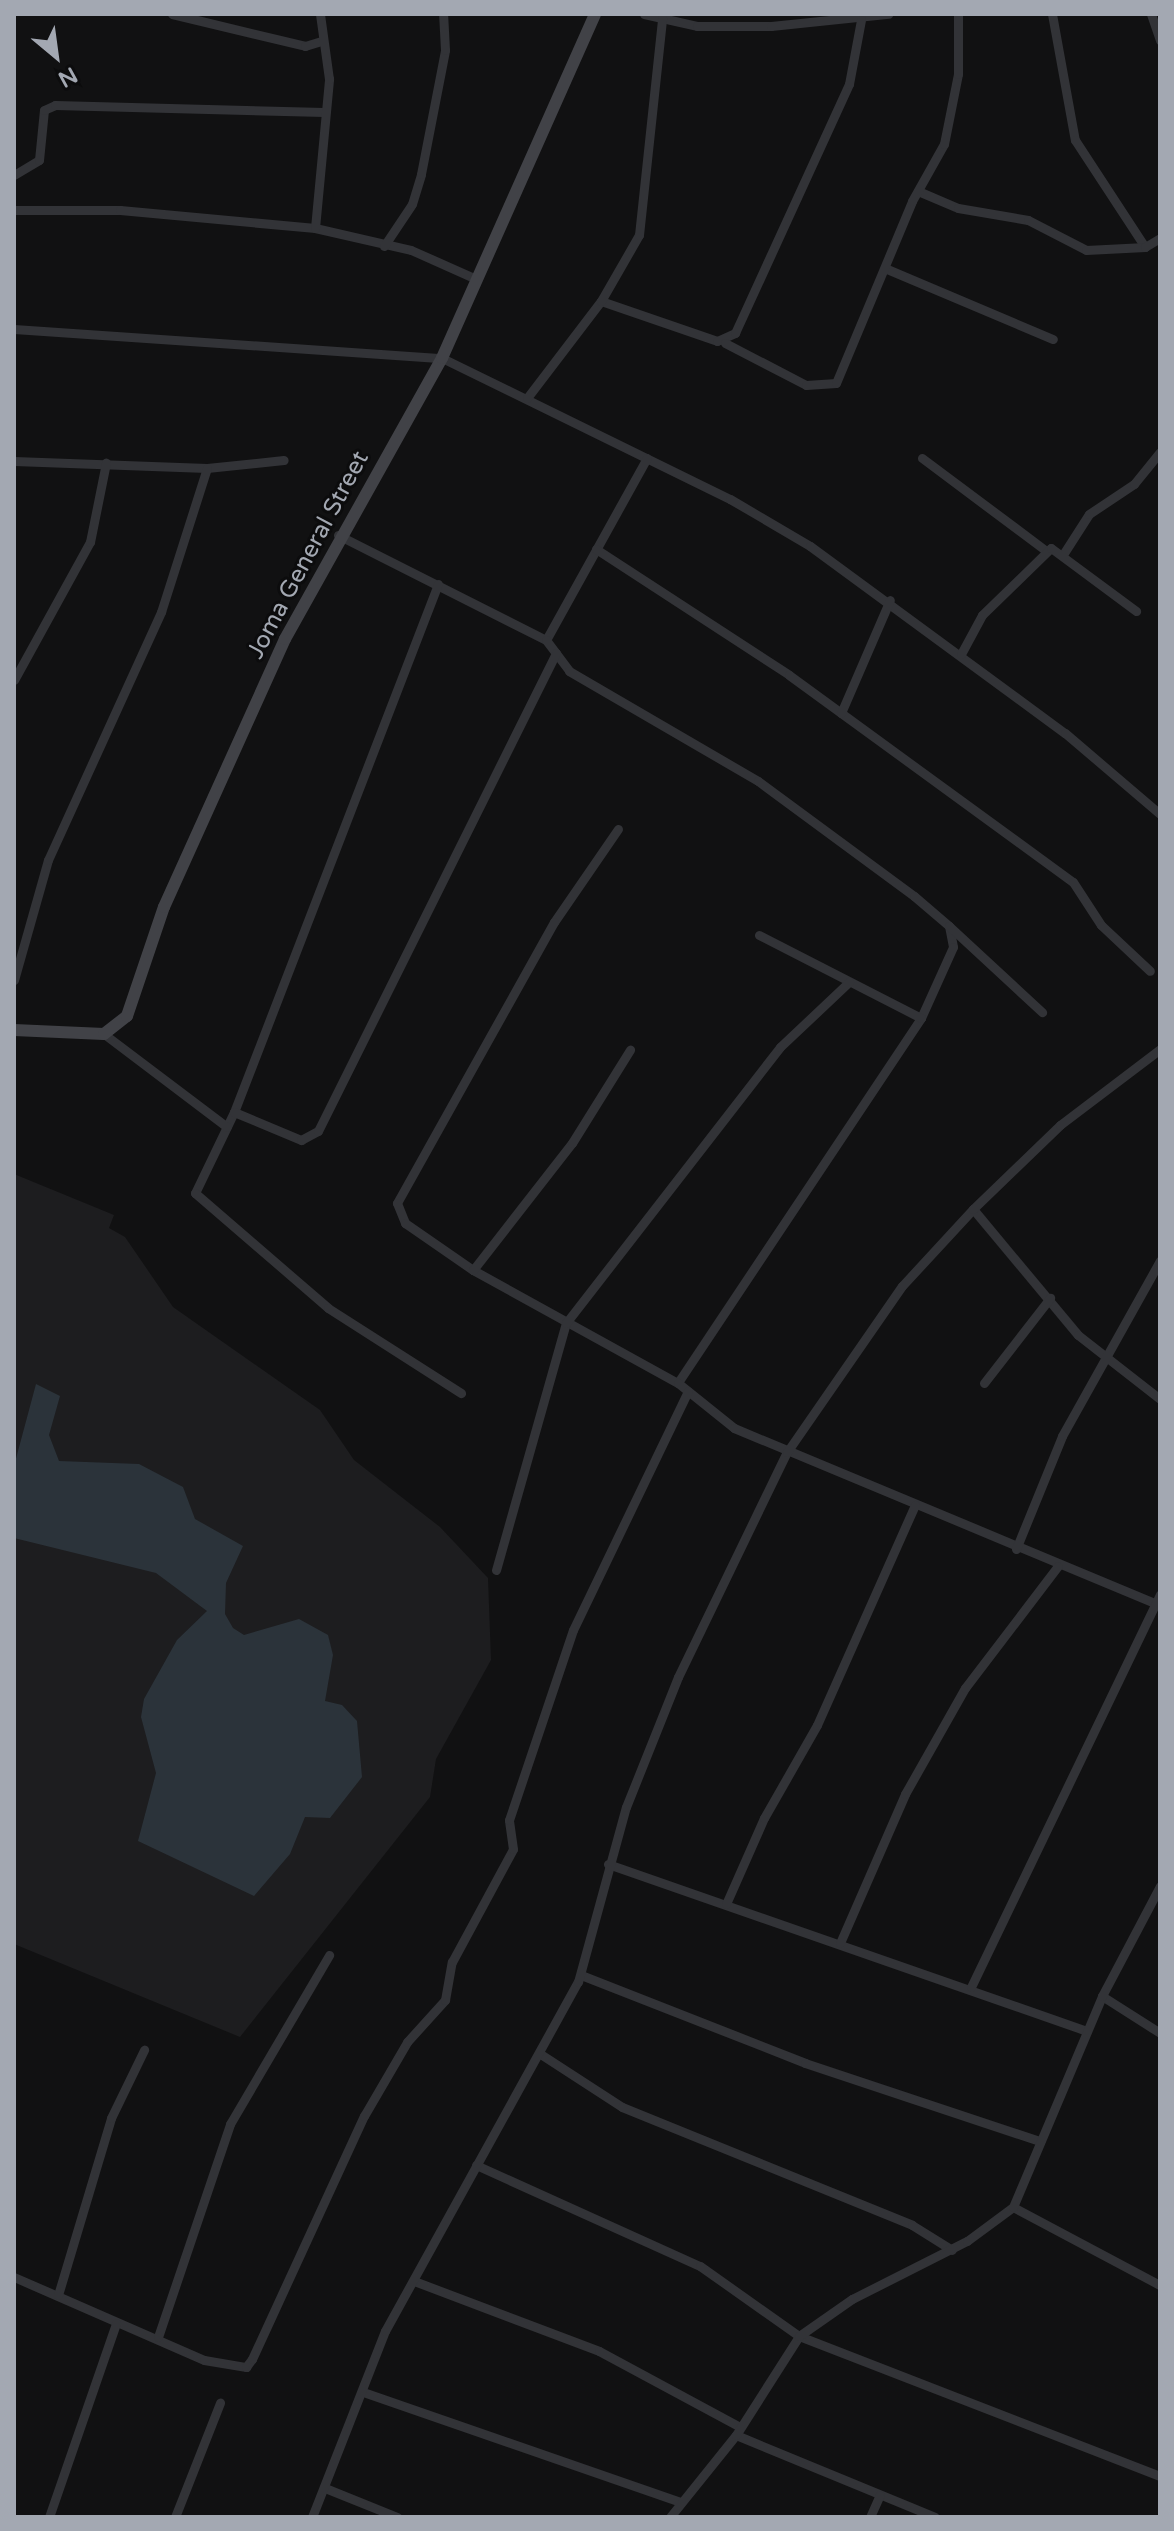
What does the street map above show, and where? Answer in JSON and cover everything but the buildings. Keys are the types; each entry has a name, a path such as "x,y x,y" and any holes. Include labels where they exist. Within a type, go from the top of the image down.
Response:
{"street":[{"path":"172,14 305,46 321,41"},
{"path":"315,228 329,79 321,41 320,14"},
{"path":"384,246 412,204 421,174 445,50 443,14"},
{"name":"Joma General Street","path":"104,1034 136,999 164,907 338,535 442,358 476,279 551,127 595,14"},
{"path":"644,14 697,26 861,20 888,14"},
{"path":"601,301 725,343 806,385 836,383 918,191 944,144 958,74 958,14"},
{"path":"1052,14 1075,140 1145,247"},
{"path":"1151,14 1160,40"},
{"path":"527,398 601,301 630,256 647,202 662,18"},
{"path":"725,343 744,317 801,177 849,84 861,20"},
{"path":"14,175 39,160 44,110 55,105 324,112"},
{"path":"918,191 958,208 1028,220 1086,250 1145,247 1160,238"},
{"path":"14,210 120,210 315,228 384,246 476,279"},
{"path":"887,269 1053,339"},
{"path":"14,329 442,358 743,507 890,600 1160,814"},
{"path":"1064,553 1089,514 1134,484 1160,452"},
{"path":"546,640 647,458"},
{"path":"922,458 1045,550 1064,553 1136,611"},
{"path":"14,461 207,468 284,460"},
{"path":"14,680 90,542 106,463"},
{"path":"14,980 48,860 161,612 207,468"},
{"path":"338,535 546,640 569,671 665,732 758,781 949,926 1042,1012"},
{"path":"596,549 841,713 1073,882 1101,925 1150,971"},
{"path":"961,654 982,615 1045,550"},
{"path":"438,584 234,1112 195,1193 328,1308 461,1393"},
{"path":"841,713 890,600"},
{"path":"234,1112 301,1140 318,1131 556,653"},
{"path":"618,829 554,922 397,1203 405,1223 473,1270 678,1383 719,1419 787,1452 1016,1549 1159,1601 971,1987"},
{"path":"678,1383 921,1018 953,947 949,926"},
{"path":"759,935 921,1018"},
{"path":"496,1570 566,1323 780,1047 849,982"},
{"path":"14,1030 104,1034 227,1127"},
{"path":"312,2517 366,2393 378,2345 476,2165 542,2055 581,1975 608,1864 678,1677 787,1452 902,1286 973,1209 1060,1125 1160,1049"},
{"path":"473,1270 572,1143 630,1050"},
{"path":"973,1209 1108,1364 1160,1399"},
{"path":"1016,1549 1062,1436 1108,1364 1160,1261"},
{"path":"984,1383 1050,1298"},
{"path":"15,2281 58,2295 204,2360 246,2367 364,2116 407,2042 445,2000 452,1962 513,1849 509,1820 573,1630 688,1391"},
{"path":"726,1904 817,1725 915,1505"},
{"path":"840,1943 905,1794 973,1675 1058,1566"},
{"path":"608,1864 971,1987 1087,2031"},
{"path":"675,2516 680,2502 738,2431 799,2336 852,2299 952,2250 1013,2207 1102,1996 1160,1886"},
{"path":"158,2337 230,2124 329,1955"},
{"path":"581,1975 805,2063 1040,2141"},
{"path":"1102,1996 1160,2033"},
{"path":"58,2295 111,2118 144,2050"},
{"path":"542,2055 622,2107 912,2225 952,2250"},
{"path":"476,2165 700,2266 799,2336 1160,2476"},
{"path":"1013,2207 1160,2285"},
{"path":"414,2281 599,2351 738,2431 935,2517"},
{"path":"49,2517 116,2323"},
{"path":"366,2393 680,2502"},
{"path":"175,2517 220,2403"},
{"path":"325,2488 397,2517"},
{"path":"870,2517 880,2495"}],"shaded area":[{"path":"14,1174 114,1215 109,1228 125,1237 173,1307 320,1410 354,1460 440,1527 488,1578 491,1660 436,1759 430,1797 240,2037 14,1944"},
{"path":"36,1384 60,1396 49,1435 59,1461 139,1464 183,1487 195,1519 243,1546 226,1583 225,1614 233,1628 244,1635 299,1619 328,1635 333,1655 325,1701 342,1705 357,1721 362,1777 330,1818 305,1817 290,1854 254,1896 138,1841 156,1773 141,1717 144,1699 177,1640 207,1611 156,1573 14,1538 14,1466"}]}
